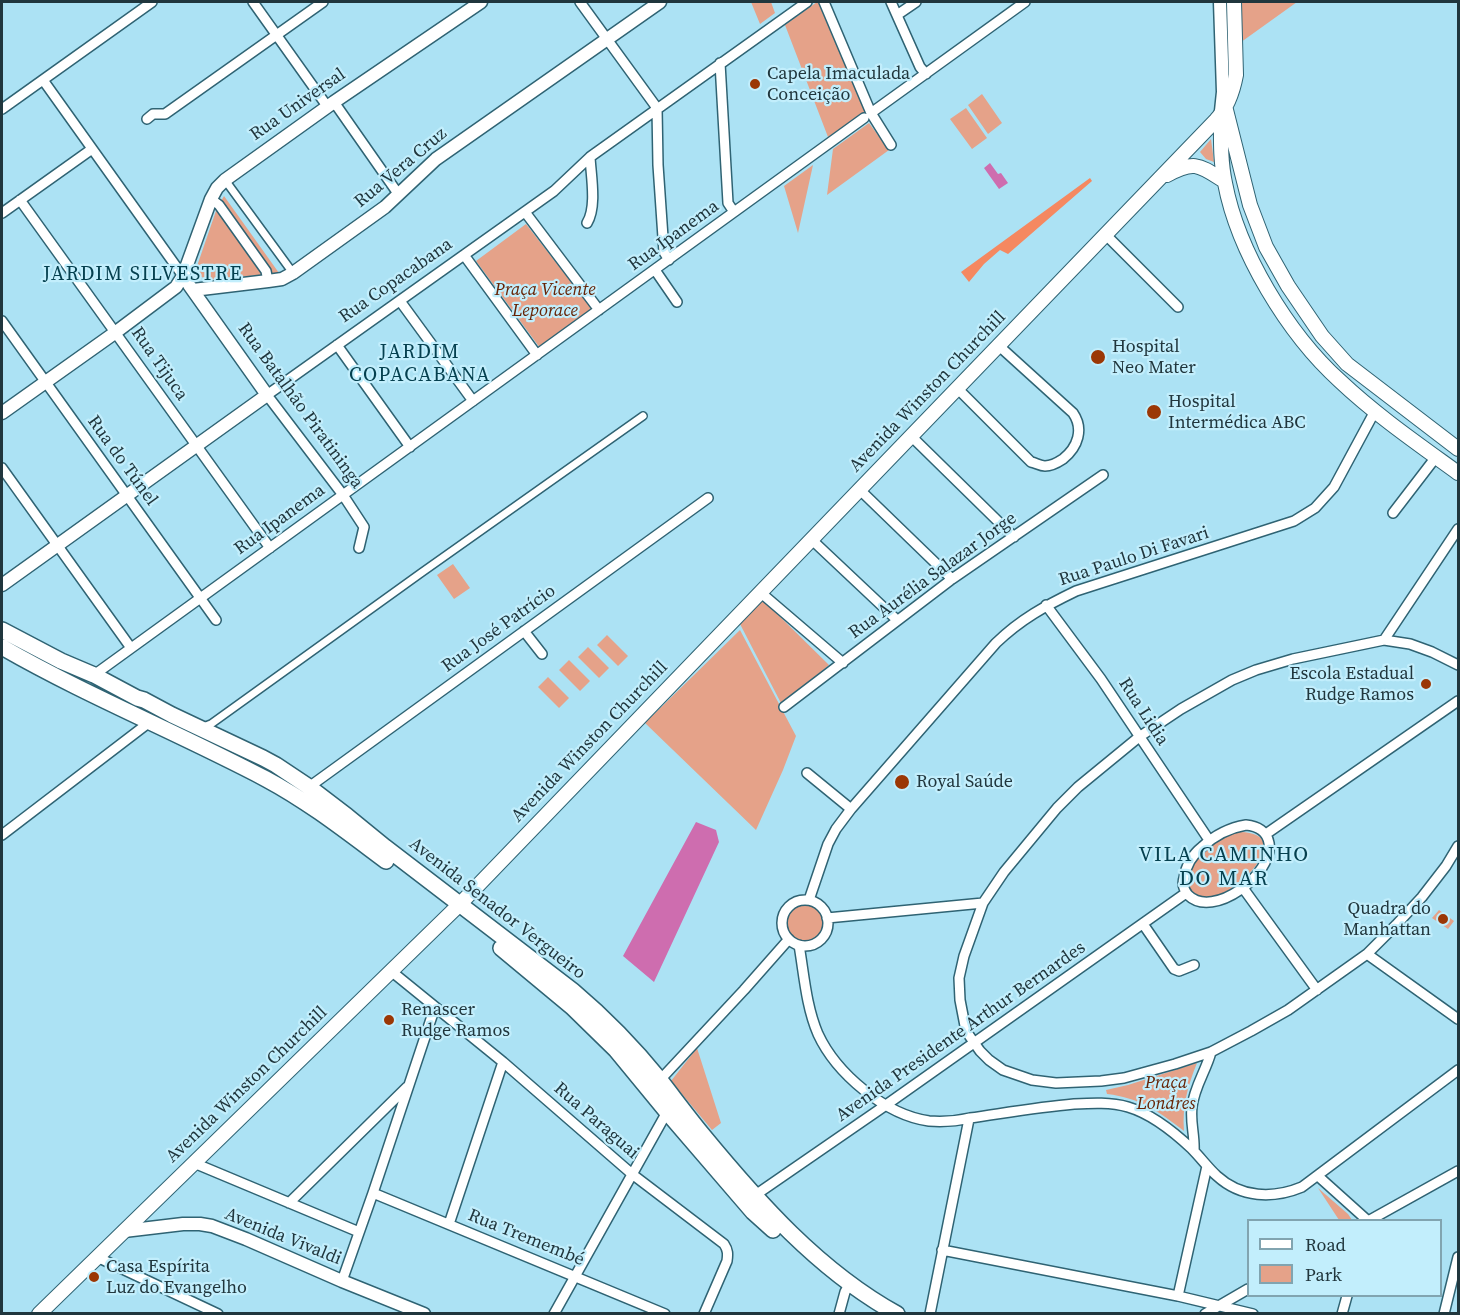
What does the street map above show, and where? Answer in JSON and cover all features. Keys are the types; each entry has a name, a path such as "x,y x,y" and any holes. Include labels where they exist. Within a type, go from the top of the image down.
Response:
{"main road":[{"path":"1234,2 1236,75 1234,85 1223,106 1221,153 1224,181 1231,211 1250,258 1272,296 1310,351 1375,411 1458,473"},
{"path":"1223,106 1250,205 1266,247 1288,286 1322,336 1347,364 1458,449"},
{"name":"Avenida Winston Churchill","path":"39,1314 457,907 1155,183 1195,141 1223,106"},
{"path":"1195,141 1192,148 1193,155 1202,167 1224,181"},
{"name":"Avenida Winston Churchill","path":"1155,183 1182,168 1202,167"},
{"path":"1375,411 1389,401 1402,405"},
{"name":"Avenida Senador Vergueiro","path":"2,630 144,700 154,715 316,810 457,907 567,987 598,1012 622,1037 652,1081 667,1112 747,1196 770,1213 821,1260 875,1314"},
{"name":"Avenida Senador Vergueiro","path":"2,647 57,677 154,715 200,728 263,758 347,816 457,907"},
{"name":"Avenida Senador Vergueiro","path":"652,1081 691,1121 747,1196"},
{"path":"667,1112 691,1121"},
{"name":"Avenida Senador Vergueiro","path":"848,1288 897,1314"}],"street":[{"path":"2,109 152,2"},
{"path":"254,2 399,195"},
{"path":"147,119 153,114 165,114 323,2"},
{"name":"Rua Universal","path":"183,276 210,199 225,180 331,104 481,2"},
{"path":"580,2 657,108 664,252 669,260"},
{"name":"Rua Vera Cruz","path":"193,290 282,279 293,273 385,207 436,159 660,2"},
{"name":"Rua Copacabana","path":"2,585 525,212 558,187 590,157 807,2"},
{"path":"824,2 868,115 891,145"},
{"path":"891,2 920,67 926,74"},
{"path":"897,15 916,2"},
{"name":"Rua Ipanema","path":"94,675 1025,2"},
{"path":"1220,2 1223,106"},
{"path":"720,63 728,203 734,212"},
{"path":"43,80 193,290"},
{"path":"2,213 92,149"},
{"path":"587,223 591,216 592,206 590,157"},
{"path":"225,180 293,273"},
{"path":"210,199 219,205 266,271 268,281"},
{"name":"Rua Tijuca","path":"20,200 270,548"},
{"path":"525,212 599,310"},
{"path":"1105,234 1178,307"},
{"path":"464,255 537,355"},
{"path":"655,270 677,302"},
{"path":"2,412 116,332 176,286 183,276"},
{"name":"Rua Batalhão Piratininga","path":"193,290 364,527 359,548"},
{"path":"400,301 473,401"},
{"name":"Rua do Túnel","path":"2,321 216,620"},
{"path":"337,345 410,447"},
{"path":"957,387 1031,462 1046,466 1056,464 1070,454 1077,442 1080,429 1077,420 998,345"},
{"name":"Rua Paulo Di Favari","path":"809,900 828,844 836,829 996,643 1013,627 1046,605 1076,591 1294,521 1315,508 1335,488 1375,411"},
{"path":"200,728 211,724 643,416"},
{"path":"911,436 1014,537"},
{"path":"1393,513 1436,457"},
{"path":"2,468 131,648"},
{"name":"Rua Aurélia Salazar Jorge","path":"784,707 952,579 1103,475"},
{"path":"859,489 952,579"},
{"name":"Rua José Patrício","path":"309,788 708,498"},
{"path":"1384,640 1458,529"},
{"path":"811,540 897,620"},
{"path":"760,592 843,663"},
{"name":"Rua Lidia","path":"1046,605 1101,679 1209,840"},
{"path":"524,631 542,654"},
{"path":"1458,665 1410,644 1384,640 1293,659 1232,680 1203,695 1139,737 1078,786 1057,808 1004,872 983,903 964,956 959,978 962,1017 966,1031 989,1060 1003,1070 1032,1080 1056,1083 1124,1078 1211,1052 1288,1010 1367,954 1422,897 1458,846"},
{"path":"1266,834 1458,701"},
{"path":"2,835 154,715"},
{"path":"807,773 851,809"},
{"path":"1254,825 1266,834 1269,847 1264,865 1243,888 1226,897 1205,902 1186,893 1183,880 1186,868 1197,850 1209,840 1235,826 1254,825"},
{"path":"1243,888 1317,990"},
{"name":"Avenida Presidente Arthur Bernardes","path":"747,1196 886,1105 1186,893"},
{"path":"803,900 809,900 821,906 827,918 827,929 822,938 814,944 799,945 789,939 783,930 783,915 786,910 793,903 803,900"},
{"path":"827,918 983,903"},
{"path":"1143,924 1174,969 1179,971 1194,965"},
{"path":"652,1081 722,1014 789,939"},
{"path":"799,945 807,994 818,1034 848,1074 867,1092 886,1105 907,1115 927,1120 951,1121 1042,1106 1113,1104 1136,1110 1156,1121 1194,1151 1224,1182 1246,1193 1261,1195 1294,1190 1318,1176 1458,1070"},
{"path":"1367,954 1458,1019"},
{"name":"Rua Paraguai","path":"391,970 503,1062 632,1174 721,1241 727,1248 727,1261 705,1314"},
{"path":"342,1281 435,1007"},
{"path":"1194,1151 1192,1106 1197,1086 1211,1052"},
{"path":"449,1224 503,1062"},
{"path":"289,1203 409,1086"},
{"path":"554,1314 667,1112"},
{"path":"930,1314 969,1119"},
{"path":"194,1163 359,1232"},
{"path":"1178,1296 1207,1166"},
{"path":"1373,1219 1458,1171"},
{"path":"1318,1176 1367,1219"},
{"name":"Rua Tremembé","path":"373,1193 665,1314"},
{"name":"Avenida Vivaldi","path":"124,1231 183,1224 212,1226 424,1314"},
{"path":"942,1250 1178,1296 1253,1314"},
{"path":"97,1257 218,1314"},
{"path":"1444,1314 1458,1257"},
{"path":"839,1314 848,1288"},
{"path":"1205,1314 1247,1290"},
{"path":"1342,1314 1347,1297"}],"green space":[{"path":"751,2 771,2 775,13 760,24"},
{"path":"817,2 865,112 828,137 785,25"},
{"path":"1236,2 1297,2 1237,45"},
{"path":"982,94 1002,123 988,134 968,105"},
{"path":"966,108 987,138 972,149 950,119"},
{"path":"869,123 889,150 827,195 833,149"},
{"path":"1211,139 1214,162 1206,159 1200,152"},
{"path":"813,165 798,233 784,186"},
{"path":"224,196 279,273 209,280 199,276 196,269 217,208"},
{"name":"Praça Vicente Leporace","path":"526,224 593,310 540,348 476,261"},
{"path":"453,564 470,588 454,599 437,575"},
{"path":"763,600 829,665 782,705 740,624"},
{"path":"740,630 796,736 756,830 645,723"},
{"path":"607,635 628,656 618,666 597,645"},
{"path":"588,647 609,668 599,678 578,657"},
{"path":"569,660 590,681 580,691 559,670"},
{"path":"548,677 569,698 559,708 538,687"},
{"path":"1240,832 1257,835 1264,844 1262,855 1254,868 1228,891 1214,898 1201,899 1188,893 1186,878 1190,865 1206,847 1225,835"},
{"path":"805,902 813,903 820,908 825,915 825,931 820,938 813,943 805,944 797,943 790,938 785,931 784,923 785,915 790,908 797,903"},
{"name":"Quadra do Manhattan","path":"1439,910 1454,921 1448,929 1432,918"},
{"path":"697,1048 721,1123 712,1130 671,1081"},
{"name":"Praça Londres","path":"1197,1063 1186,1096 1184,1131 1148,1106 1107,1094 1106,1090"},
{"path":"1318,1188 1351,1219 1338,1219"}],"shaded area":[{"path":"990,163 1008,183 999,189 984,168"},
{"path":"1090,178 1092,181 1008,254 1000,250 969,282 961,272"},
{"path":"696,822 716,830 719,842 654,982 623,956"}],"place":[{"name":"Capela Imaculada Conceição","path":"755,84"},
{"name":"Hospital Neo Mater","path":"1098,357"},
{"name":"Hospital Intermédica ABC","path":"1154,412"},
{"name":"Escola Estadual Rudge Ramos","path":"1426,684"},
{"name":"Royal Saúde","path":"902,782"},
{"name":"Quadra do Manhattan","path":"1443,919"},
{"name":"Renascer Rudge Ramos","path":"389,1020"},
{"name":"Casa Espírita Luz do Evangelho","path":"94,1277"}],"district":[{"name":"JARDIM SILVESTRE","path":"143,275"},
{"name":"JARDIM COPACABANA","path":"420,364"},
{"name":"VILA CAMINHO DO MAR","path":"1224,868"}]}
